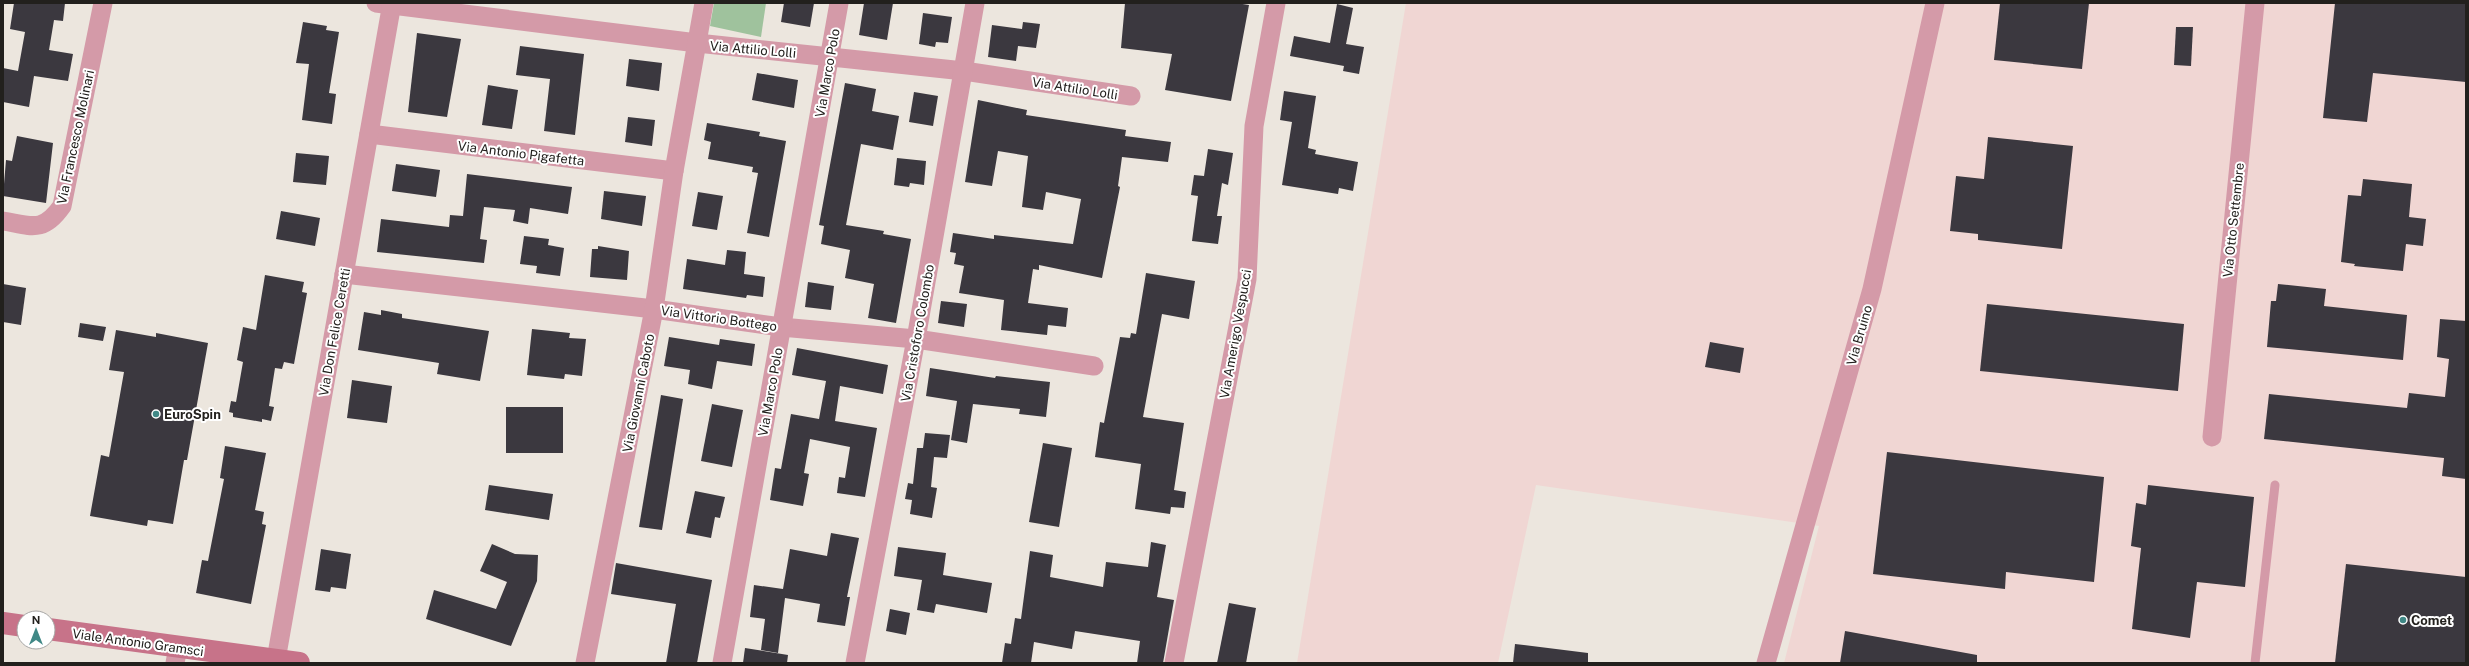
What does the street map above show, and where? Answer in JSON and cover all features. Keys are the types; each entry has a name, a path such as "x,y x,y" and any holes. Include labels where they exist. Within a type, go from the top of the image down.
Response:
{"street":[{"name":"Via Francesco Molinari","path":"3,221 38,227 53,219 62,206 103,3"},
{"name":"Via Giovanni Caboto","path":"585,663 654,309 674,171 704,3"},
{"name":"Via Marco Polo","path":"722,663 839,3"},
{"name":"Via Cristoforo Colombo","path":"855,663 916,339 975,3"},
{"name":"Via Amerigo Vespucci","path":"1174,663 1247,279 1254,126 1276,3"},
{"name":"Via Bruino","path":"1766,663 1872,289 1935,3"},
{"name":"Via Otto Settembre","path":"2212,437 2255,3"},
{"name":"Via Attilio Lolli","path":"387,4 697,44 830,56 964,71 1131,96"},
{"name":"Via Don Felice Ceretti","path":"276,660 369,134 387,4"},
{"name":"Via Antonio Pigafetta","path":"369,134 674,171"},
{"name":"Via Vittorio Bottego","path":"344,274 654,309 782,327 916,339 1094,366"},
{"path":"3,623 16,625"},
{"name":"Viale Antonio Gramsci","path":"56,631 176,655 276,660 299,663"}],"lane":[{"path":"2255,663 2274,485"}],"shaded area":[{"path":"1406,3 2466,3 2466,663 1784,663 1819,526 1536,485 1498,663 1297,663"}],"green space":[{"path":"714,3 766,3 761,37 710,26"}],"building":[{"path":"14,3 65,3 63,21 54,20 49,50 73,54 68,81 34,76 29,107 3,102 3,68 18,71 25,32 10,29"},
{"path":"784,3 814,3 810,27 781,22"},
{"path":"864,3 893,3 887,40 859,35"},
{"path":"1125,3 1236,3 1249,5 1231,101 1165,90 1172,54 1121,48"},
{"path":"2000,3 2089,3 2082,69 1994,60"},
{"path":"2335,3 2466,3 2466,82 2373,73 2367,122 2323,118"},
{"path":"1337,4 1353,8 1346,44 1364,47 1359,74 1343,71 1344,66 1290,56 1294,36 1330,43"},
{"path":"923,13 952,17 948,43 936,42 935,47 919,44"},
{"path":"303,22 327,26 326,30 339,32 329,93 336,94 332,124 302,120 309,64 296,63"},
{"path":"1023,22 1040,24 1036,48 1018,46 1016,61 988,57 992,25 1022,29"},
{"path":"2176,27 2193,27 2191,66 2174,65"},
{"path":"417,33 461,39 447,117 408,112"},
{"path":"520,46 584,54 575,135 544,131 550,79 516,75"},
{"path":"629,59 662,63 659,91 626,86"},
{"path":"757,73 798,80 794,108 752,100"},
{"path":"845,83 876,89 872,111 899,116 893,150 861,144 846,225 884,231 883,234 911,239 896,323 868,318 874,284 845,278 850,250 821,244 824,226 819,225"},
{"path":"488,85 518,90 512,129 482,125"},
{"path":"1284,91 1316,96 1308,148 1316,150 1315,154 1358,162 1353,191 1339,188 1338,194 1282,185 1292,122 1280,120"},
{"path":"914,92 938,96 933,126 909,122"},
{"path":"978,100 1027,110 1026,115 1126,130 1125,136 1171,142 1168,162 1122,157 1118,186 1120,187 1102,278 1039,265 1039,270 1033,269 1028,303 1068,308 1066,327 1048,325 1047,335 1001,330 1004,300 959,293 964,266 954,264 956,253 950,252 953,233 994,239 994,235 1073,244 1081,199 1046,192 1043,210 1022,207 1028,156 998,151 992,186 965,182"},
{"path":"628,117 655,120 652,146 625,142"},
{"path":"707,123 760,132 759,136 786,141 769,237 747,233 758,173 752,172 753,167 708,159 711,142 704,140"},
{"path":"17,136 53,143 46,203 3,196 6,160 12,161"},
{"path":"1988,137 2073,146 2062,249 1978,240 1978,234 1950,231 1956,176 1984,179"},
{"path":"1208,149 1233,153 1228,185 1222,183 1217,216 1222,216 1218,244 1192,241 1198,196 1191,195 1194,175 1204,176"},
{"path":"296,153 329,156 326,185 293,182"},
{"path":"897,158 926,161 924,185 910,183 909,187 894,185"},
{"path":"396,164 440,170 436,197 392,191"},
{"path":"467,174 572,187 568,214 530,208 528,224 513,221 515,210 484,207 480,239 487,240 484,263 377,252 381,219 449,227 450,215 463,216"},
{"path":"2363,179 2412,184 2409,217 2426,219 2423,246 2406,244 2403,271 2354,266 2355,264 2341,262 2348,195 2361,196"},
{"path":"604,191 646,196 642,226 601,219"},
{"path":"698,192 723,196 717,230 692,226"},
{"path":"281,211 320,218 315,246 276,239"},
{"path":"524,236 549,239 548,245 564,248 560,276 536,273 537,266 520,264"},
{"path":"598,246 629,251 627,280 590,277 592,249 598,249"},
{"path":"727,250 746,252 744,274 765,277 763,297 747,295 746,298 683,289 687,259 725,265"},
{"path":"1146,273 1195,281 1189,319 1162,314 1143,417 1184,423 1174,490 1186,492 1184,508 1171,507 1170,514 1135,509 1141,464 1095,457 1100,422 1104,423 1120,337 1130,338 1131,333 1136,334"},
{"path":"265,275 304,282 302,292 307,293 294,364 284,362 282,369 275,368 269,406 274,407 271,421 262,419 262,422 233,417 233,413 229,412 231,401 236,402 243,362 237,360 243,327 256,330"},
{"path":"808,282 834,286 831,310 805,307"},
{"path":"3,284 26,288 21,325 3,322"},
{"path":"2278,284 2326,289 2324,306 2407,315 2403,360 2267,347 2271,301 2276,301"},
{"path":"941,301 967,304 964,327 938,323"},
{"path":"1987,304 2184,324 2178,391 1980,371"},
{"path":"381,310 402,314 402,318 489,331 480,381 437,374 439,363 358,350 364,312 381,315"},
{"path":"2440,319 2466,321 2466,479 2442,476 2444,458 2264,439 2269,394 2407,408 2409,393 2445,397 2449,359 2437,357"},
{"path":"80,323 106,327 103,341 78,337"},
{"path":"532,329 570,333 569,338 586,339 582,376 565,374 564,379 527,375"},
{"name":"EuroSpin","path":"116,330 156,337 156,333 208,343 187,460 184,460 173,524 148,520 147,526 90,516 101,455 109,457 124,372 109,370"},
{"path":"669,337 719,345 720,339 755,344 752,366 717,361 712,389 688,384 690,370 664,366"},
{"path":"1710,342 1744,348 1740,373 1705,367"},
{"path":"797,348 888,365 883,394 840,386 835,421 877,428 865,497 837,493 839,477 845,478 850,447 810,439 804,473 809,474 803,506 770,500 775,468 781,469 791,414 819,419 826,381 792,375"},
{"path":"930,368 995,378 996,376 1050,382 1046,417 1019,414 1020,409 973,404 967,443 951,440 957,401 926,396"},
{"path":"352,380 392,386 387,423 347,418"},
{"path":"661,395 683,399 662,530 639,527"},
{"path":"712,404 743,410 732,467 701,461"},
{"path":"506,407 563,407 563,453 506,453"},
{"path":"925,433 950,435 947,458 934,457 931,487 937,488 932,518 910,514 912,500 905,499 908,483 913,484 917,448 923,448"},
{"path":"1043,443 1072,448 1059,527 1029,522"},
{"path":"225,446 266,453 255,510 264,512 262,524 266,525 251,604 196,593 202,560 208,561 224,479 220,478"},
{"path":"1887,452 2104,477 2094,582 2006,572 2005,589 1873,574"},
{"path":"489,485 553,494 549,520 485,510"},
{"path":"2148,485 2254,497 2245,587 2197,582 2190,638 2132,629 2141,548 2131,546 2136,503 2146,505"},
{"path":"695,491 725,497 720,518 715,517 711,538 686,533"},
{"path":"831,533 859,538 847,597 850,597 845,626 817,622 820,604 785,598 778,653 761,650 765,619 750,617 754,585 783,589 790,549 827,556"},
{"path":"1151,542 1166,545 1157,597 1174,600 1163,663 1137,663 1140,641 1075,631 1072,649 1034,642 1031,663 1002,663 1005,643 1011,644 1015,618 1021,619 1030,551 1053,555 1050,577 1103,587 1106,562 1148,567"},
{"path":"492,544 515,554 538,555 537,581 511,646 426,619 434,590 496,609 507,582 480,571"},
{"path":"898,547 946,553 943,575 992,583 987,613 936,604 934,613 917,610 922,580 894,576"},
{"path":"321,549 351,554 346,589 331,587 330,592 315,590"},
{"path":"616,563 712,580 697,663 666,663 676,604 611,594"},
{"name":"Comet","path":"2346,564 2466,577 2466,663 2335,663"},
{"path":"1229,603 1256,608 1246,663 1217,663"},
{"path":"890,609 910,613 906,635 886,631"},
{"path":"1845,631 1977,655 1977,663 1840,663"},
{"path":"1515,644 1588,653 1588,663 1513,663"},
{"path":"745,648 788,655 787,663 743,663"}],"place":[{"name":"EuroSpin","path":"156,414"},
{"name":"Comet","path":"2403,620"}]}
